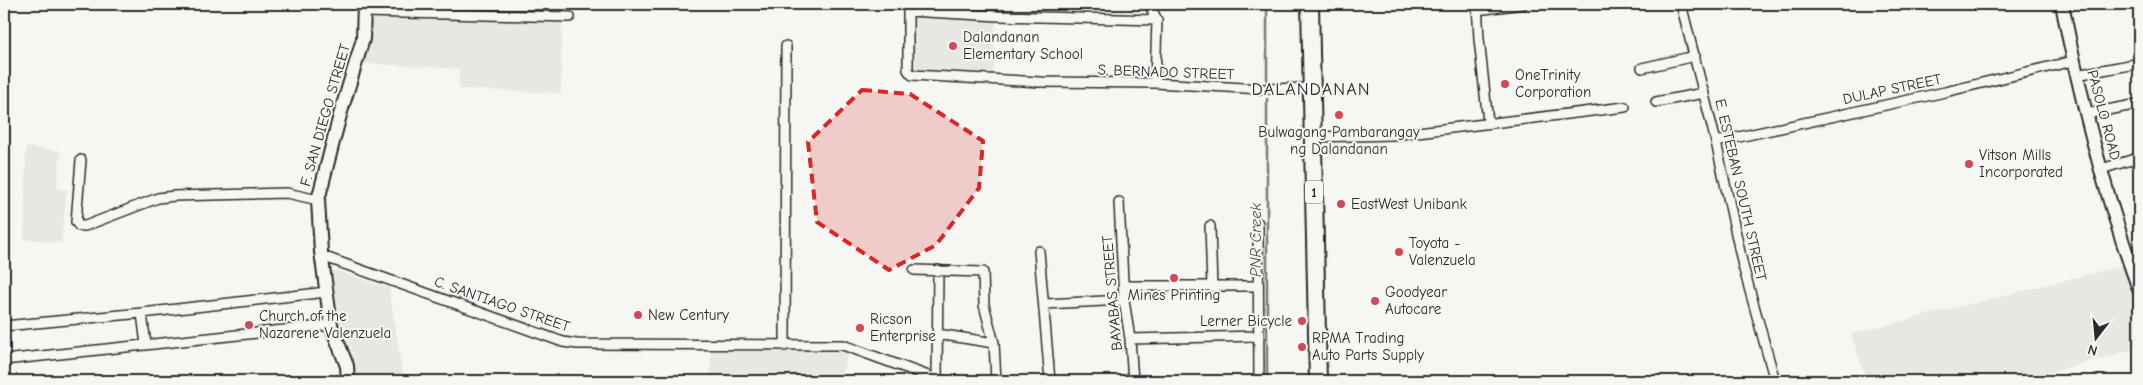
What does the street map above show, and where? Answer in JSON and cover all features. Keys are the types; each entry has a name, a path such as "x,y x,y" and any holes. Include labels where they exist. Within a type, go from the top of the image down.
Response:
{"highway":[{"name":"1","path":"1310,4 1318,381"}],"street":[{"path":"1149,4 1157,20 1155,83"},
{"path":"1488,122 1477,7 1523,4"},
{"name":"E. ESTEBAN SOUTH STREET","path":"1682,4 1744,266 1775,381"},
{"name":"PASOLO ROAD","path":"2062,4 2086,114 2118,232 2139,289"},
{"path":"908,7 998,16 1157,20"},
{"name":"S. BERNADO STREET","path":"908,7 908,70 912,75 1040,82 1155,83 1262,89 1312,88"},
{"path":"364,8 570,17"},
{"name":"F. SAN DIEGO STREET","path":"348,381 347,366 331,325 322,256 318,200 340,115 363,39 364,8"},
{"path":"784,346 786,46"},
{"path":"1642,68 1695,56"},
{"name":"DULAP STREET","path":"1716,142 1945,92 2073,61"},
{"path":"2076,75 2135,64"},
{"path":"1656,102 1704,93"},
{"path":"2086,114 2139,104"},
{"path":"1312,137 1393,135 1488,122 1625,107"},
{"path":"2101,169 2138,158"},
{"path":"81,160 76,222 80,226 85,226 158,198 174,196 287,193 318,200"},
{"name":"BAYABAS STREET","path":"1119,202 1124,300 1130,339 1133,381"},
{"path":"1258,223 1259,381"},
{"path":"1210,226 1212,287"},
{"path":"1039,251 1045,304 1050,381"},
{"name":"C. SANTIAGO STREET","path":"322,256 564,342 577,344 844,345 939,381"},
{"path":"914,270 983,272 984,305 994,343 996,381"},
{"path":"938,270 939,381"},
{"path":"1124,286 1258,286"},
{"path":"4,326 142,313 327,292"},
{"path":"1045,304 1124,300"},
{"path":"142,313 146,345"},
{"path":"4,360 331,325"},
{"path":"938,334 994,343"},
{"path":"1130,339 1259,336"}],"highlighted area":[{"path":"862,90 910,94 983,141 979,188 936,245 889,270 817,222 808,142"}],"shaded area":[{"path":"372,16 562,22 561,93 459,89 459,69 362,63"},
{"name":"Dalandanan Elementary School","path":"912,17 996,20 993,75 911,71"},
{"path":"26,147 61,151 57,188 67,190 61,243 24,239"},
{"path":"2125,265 2139,308 2139,348 2019,381 1867,381 1851,334"},
{"path":"331,269 389,288 404,381 354,381 355,357 340,329"},
{"path":"711,351 849,351 839,381 710,381"}],"waterway":[{"name":"PNR Creek","path":"1267,4 1267,84"},
{"name":"PNR Creek","path":"1267,99 1267,381"}],"place":[{"name":"Dalandanan Elementary School","path":"953,46"},
{"name":"OneTrinity Corporation","path":"1505,84"},
{"name":"Bulwagang Pambarangay ng Dalandanan","path":"1339,115"},
{"name":"Vitson Mills Incorporated","path":"1969,164"},
{"name":"EastWest Unibank","path":"1341,204"},
{"name":"Toyota - Valenzuela","path":"1399,252"},
{"name":"Mines Printing","path":"1174,278"},
{"name":"Goodyear Autocare","path":"1375,301"},
{"name":"New Century","path":"638,315"},
{"name":"Lerner Bicycle","path":"1302,321"},
{"name":"Church of the Nazarene Valenzuela","path":"249,325"},
{"name":"Ricson Enterprise","path":"860,328"},
{"name":"RPMA Trading Auto Parts Supply","path":"1302,347"}],"district":[{"name":"DALANDANAN","path":"1311,89"}]}
